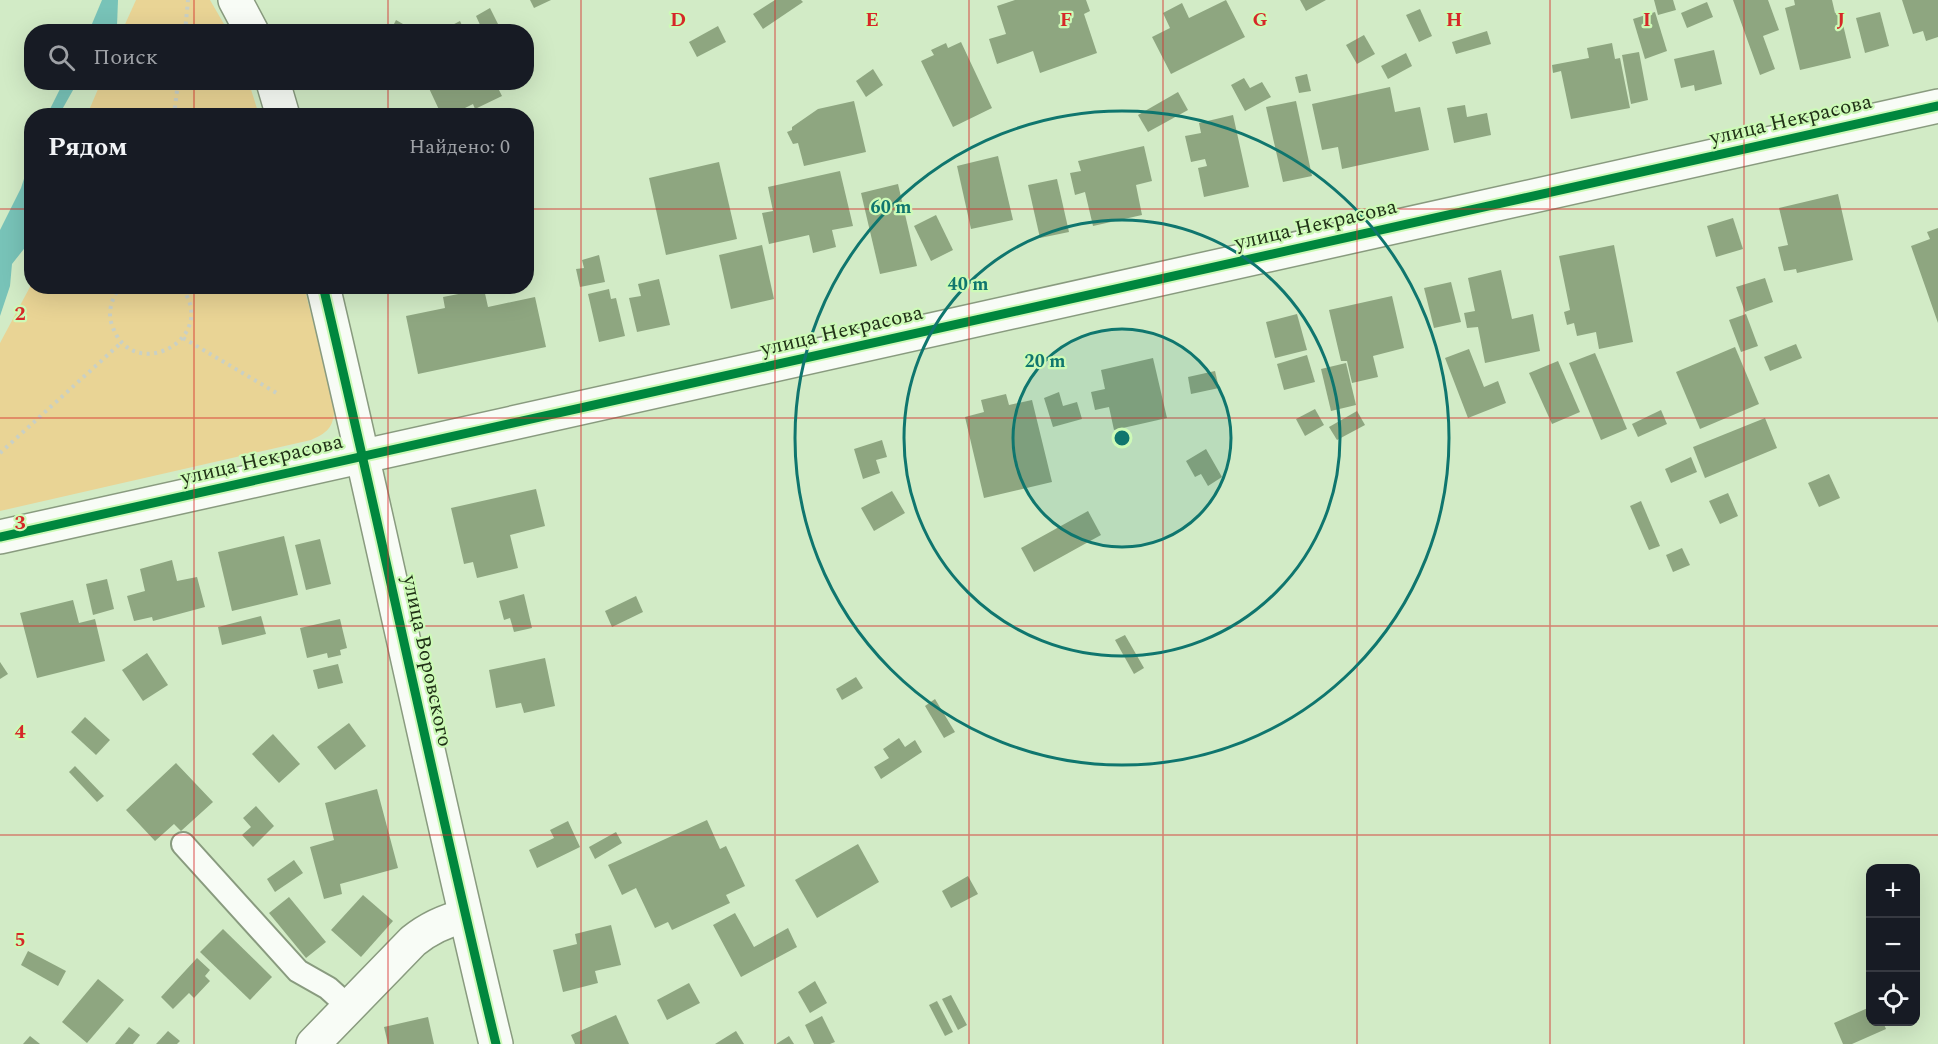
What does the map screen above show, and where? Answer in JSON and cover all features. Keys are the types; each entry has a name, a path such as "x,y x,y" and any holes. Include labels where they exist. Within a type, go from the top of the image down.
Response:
{"street":[{"path":"275,90 281,108"},
{"name":"улица Некрасова","path":"0,537 1938,106"},
{"name":"улица Воровского","path":"325,294 496,1044"},
{"path":"313,1044 413,941 427,930 443,922 465,916"}],"lane":[{"path":"183,844 298,970 328,988 349,1007"}],"path":[{"path":"186,24 189,0"},
{"path":"175,108 177,90"},
{"path":"116,294 110,312 115,334 131,349 153,354 165,352 183,338 191,318 186,294"},
{"path":"183,338 280,395"},
{"path":"0,453 122,342"}],"shaded area":[{"path":"136,0 210,0 224,24 125,24"},
{"path":"98,90 251,90 257,108 90,108"},
{"path":"26,294 306,294 335,405 332,423 327,431 311,440 0,511 0,343"}],"water":[{"path":"102,0 118,0 117,24 92,24"},
{"path":"60,90 73,90 63,108 50,108"},
{"path":"24,179 24,249 12,264 10,286 0,316 0,230"}],"building":[{"path":"530,0 551,0 534,8"},
{"path":"775,0 801,0 803,2 763,29 753,14"},
{"path":"1015,0 1086,0 1090,11 1084,14 1097,53 1040,73 1033,51 997,64 989,39 1006,34 997,6"},
{"path":"1226,0 1245,37 1171,74 1152,37 1170,28 1163,13 1182,3 1189,18"},
{"path":"1300,0 1326,0 1306,11"},
{"path":"1654,0 1673,0 1676,10 1658,15"},
{"path":"1733,0 1768,0 1779,30 1763,36 1775,69 1760,75"},
{"path":"1794,0 1832,0 1835,13 1840,12 1851,58 1800,70 1785,8 1795,5"},
{"path":"1902,0 1938,0 1938,37 1926,41 1923,31 1913,34"},
{"path":"1707,2 1713,17 1687,28 1681,13"},
{"path":"490,8 498,24 480,24 476,16"},
{"path":"1420,9 1432,36 1419,42 1406,15"},
{"path":"1655,12 1667,51 1645,59 1633,19"},
{"path":"1880,12 1889,46 1865,53 1856,18"},
{"path":"718,26 726,42 697,57 689,42"},
{"path":"1487,31 1491,44 1456,54 1452,42"},
{"path":"1364,35 1375,54 1357,64 1346,45"},
{"path":"961,42 992,108 953,127 921,61 934,55 931,50 946,43 948,48"},
{"path":"1612,43 1615,59 1620,58 1630,108 1571,119 1561,71 1553,73 1552,65 1589,58 1587,48"},
{"path":"1714,50 1722,84 1695,91 1694,85 1681,88 1674,59"},
{"path":"1639,52 1648,100 1631,104 1622,55"},
{"path":"1406,53 1412,66 1388,79 1381,66"},
{"path":"873,69 883,85 866,97 856,81"},
{"path":"1307,74 1311,91 1299,93 1295,77"},
{"path":"1244,78 1250,88 1262,82 1271,97 1245,111 1231,85"},
{"path":"1390,87 1395,112 1420,107 1429,150 1342,169 1338,147 1322,150 1312,104"},
{"path":"430,90 499,90 502,96 477,108 473,104 465,108 438,108"},
{"path":"1178,92 1188,110 1148,132 1138,115"},
{"path":"854,101 866,152 804,166 798,143 793,144 787,132 818,109"},
{"path":"1296,101 1312,176 1283,182 1266,107"},
{"path":"1465,105 1467,117 1487,113 1491,135 1454,143 1447,108"},
{"path":"1233,115 1249,187 1204,197 1198,168 1207,166 1205,159 1191,162 1185,136 1201,133 1199,123"},
{"path":"1144,146 1152,181 1136,185 1142,215 1093,226 1085,192 1075,195 1070,173 1081,171 1078,161"},
{"path":"998,156 1013,220 971,229 957,166"},
{"path":"719,162 737,239 666,255 649,178"},
{"path":"840,171 853,226 832,230 836,247 813,253 809,235 769,244 762,213 773,211 768,187"},
{"path":"1057,179 1069,232 1040,238 1028,185"},
{"path":"898,184 917,266 880,274 861,193"},
{"path":"1838,194 1853,260 1797,273 1796,269 1784,271 1778,247 1788,245 1779,208"},
{"path":"936,215 953,250 931,261 914,226"},
{"path":"1733,218 1743,249 1716,257 1707,226"},
{"path":"1938,228 1938,323 1911,246 1930,239 1927,232"},
{"path":"762,245 774,299 731,309 719,255"},
{"path":"1614,245 1633,342 1599,349 1596,332 1577,336 1574,323 1567,325 1564,312 1570,310 1559,256"},
{"path":"599,255 605,282 580,287 576,269 584,268 582,260"},
{"path":"1501,270 1512,319 1533,314 1540,351 1485,363 1478,327 1467,328 1464,313 1475,311 1468,278"},
{"path":"1765,278 1773,302 1745,312 1736,287"},
{"path":"659,279 670,325 637,332 629,298 641,296 638,284"},
{"path":"1451,282 1461,322 1434,328 1424,288"},
{"path":"609,289 611,299 616,298 625,336 599,342 588,294"},
{"path":"458,294 485,294 488,307 535,297 546,347 418,374 406,316 445,308 443,297"},
{"path":"1392,296 1404,348 1373,356 1378,377 1352,383 1347,361 1341,361 1329,310"},
{"path":"1297,314 1307,350 1275,358 1266,322"},
{"path":"1746,314 1758,346 1741,352 1729,320"},
{"path":"1796,344 1802,358 1770,371 1764,357"},
{"path":"1735,347 1759,404 1700,429 1676,372"},
{"path":"1469,349 1484,387 1498,381 1506,403 1468,418 1445,358"},
{"path":"1595,353 1627,429 1601,440 1569,363"},
{"path":"1307,355 1315,382 1284,390 1277,364"},
{"path":"1153,358 1167,418 1114,430 1109,407 1095,410 1091,392 1105,389 1101,370"},
{"path":"1558,361 1580,412 1552,424 1529,373"},
{"path":"1346,363 1356,405 1331,411 1321,369"},
{"path":"1215,371 1219,388 1191,394 1188,377"},
{"path":"1059,392 1063,406 1077,402 1082,419 1053,427 1044,398"},
{"path":"1006,394 1009,405 1032,400 1052,482 984,498 965,417 984,412 981,400"},
{"path":"1315,409 1324,425 1305,436 1296,419"},
{"path":"1661,410 1667,424 1638,437 1632,424"},
{"path":"1357,411 1365,425 1337,440 1329,427"},
{"path":"1765,418 1777,448 1705,478 1693,447"},
{"path":"882,440 887,457 876,460 880,473 863,479 854,449"},
{"path":"1206,449 1222,477 1208,486 1201,474 1195,477 1186,461"},
{"path":"1691,457 1697,472 1671,483 1665,469"},
{"path":"1829,474 1840,498 1819,507 1808,483"},
{"path":"536,489 545,526 510,535 518,568 477,578 473,562 464,564 451,508"},
{"path":"892,491 905,513 874,531 861,508"},
{"path":"1728,493 1738,516 1720,524 1709,501"},
{"path":"1641,501 1660,546 1649,550 1630,506"},
{"path":"1088,511 1101,535 1034,572 1021,548"},
{"path":"284,536 298,595 232,611 218,552"},
{"path":"320,539 331,584 306,590 295,545"},
{"path":"1682,548 1690,565 1673,572 1666,555"},
{"path":"172,560 177,581 197,577 205,607 153,621 152,617 134,621 127,596 145,591 140,569"},
{"path":"107,579 114,609 93,615 86,584"},
{"path":"524,594 532,628 514,632 510,618 504,620 499,601"},
{"path":"636,596 643,612 612,627 605,611"},
{"path":"73,600 79,623 95,619 105,661 37,678 20,613"},
{"path":"261,616 266,634 222,645 218,627"},
{"path":"340,619 347,648 340,650 341,655 328,658 327,653 307,658 300,628"},
{"path":"1125,635 1144,668 1134,674 1115,640"},
{"path":"147,653 168,685 143,701 122,670"},
{"path":"545,658 555,706 524,713 521,703 496,708 489,670"},
{"path":"0,662 8,674 0,679"},
{"path":"338,664 343,683 318,689 313,670"},
{"path":"856,677 863,688 842,700 836,689"},
{"path":"935,699 955,732 944,738 925,706"},
{"path":"85,717 110,740 96,755 71,732"},
{"path":"349,723 366,746 335,770 317,747"},
{"path":"273,734 300,764 279,783 252,754"},
{"path":"899,738 905,747 915,740 922,752 881,779 874,767 889,758 883,749"},
{"path":"176,763 213,802 181,831 174,824 155,841 126,810"},
{"path":"75,766 104,796 97,802 69,772"},
{"path":"377,789 398,868 340,884 342,894 324,899 310,847 334,840 325,803"},
{"path":"256,806 274,826 253,847 242,835 251,827 243,818"},
{"path":"707,820 720,849 726,846 745,886 726,895 730,903 672,930 668,922 655,928 636,888 622,895 608,865"},
{"path":"568,821 580,847 537,868 529,850 554,838 550,830"},
{"path":"616,832 622,843 595,859 589,847"},
{"path":"858,844 879,882 817,918 795,880"},
{"path":"294,860 303,873 275,892 267,879"},
{"path":"968,876 978,894 951,908 942,891"},
{"path":"363,895 393,921 361,957 331,930"},
{"path":"289,897 326,942 306,958 269,913"},
{"path":"735,913 754,947 788,928 797,947 741,977 713,925"},
{"path":"611,925 621,965 595,971 598,983 563,992 553,950 577,944 575,934"},
{"path":"223,929 272,977 250,1000 200,952"},
{"path":"28,951 66,971 58,986 21,965"},
{"path":"197,958 210,970 205,976 210,981 194,998 189,993 173,1009 161,997"},
{"path":"98,979 124,1000 87,1043 62,1022"},
{"path":"815,981 827,1003 810,1013 798,992"},
{"path":"689,983 700,1003 667,1020 657,1000"},
{"path":"951,995 967,1025 958,1030 942,999"},
{"path":"937,1001 953,1032 945,1036 929,1005"},
{"path":"1866,1009 1866,1026 1885,1026 1886,1029 1852,1044 1843,1044 1834,1023"},
{"path":"616,1015 629,1044 575,1044 571,1035"},
{"path":"822,1016 835,1042 814,1044 805,1025"},
{"path":"428,1017 434,1044 388,1044 384,1027"},
{"path":"129,1027 140,1035 133,1044 115,1044"},
{"path":"168,1031 180,1041 177,1044 156,1044"},
{"path":"736,1031 744,1044 715,1044"},
{"path":"30,1036 40,1044 23,1044"},
{"path":"789,1036 794,1044 776,1044"}],"cycle path":[{"path":"0,537 1938,106"},
{"path":"325,294 496,1044"}]}
